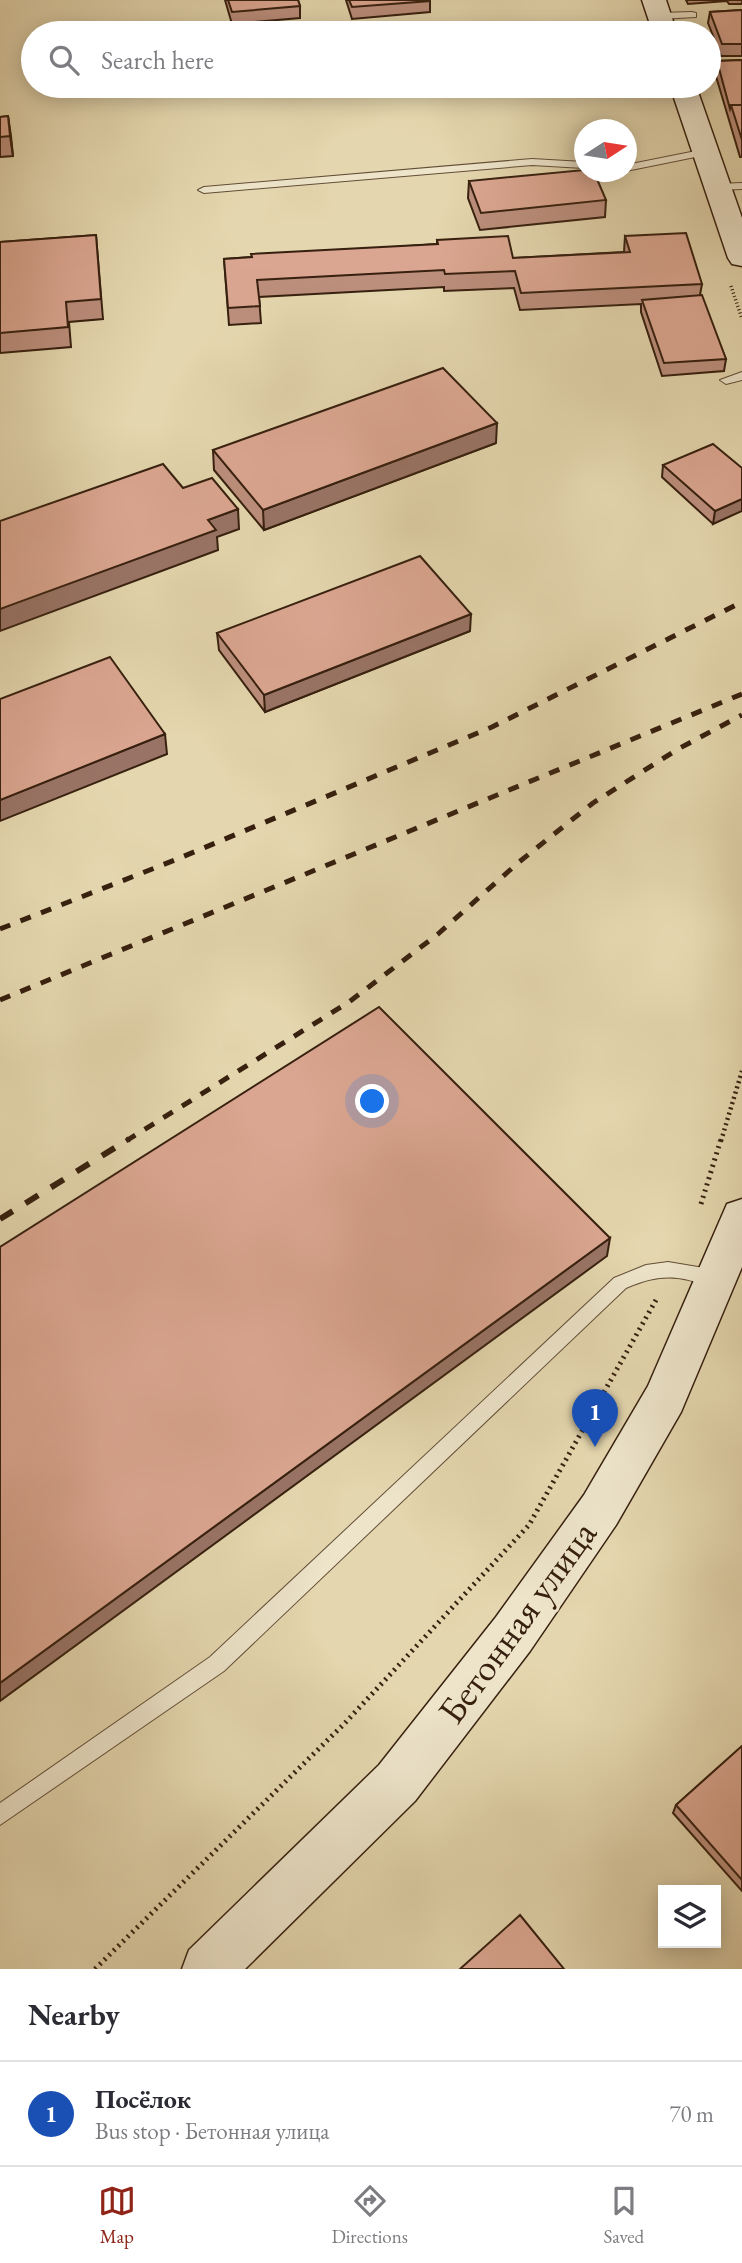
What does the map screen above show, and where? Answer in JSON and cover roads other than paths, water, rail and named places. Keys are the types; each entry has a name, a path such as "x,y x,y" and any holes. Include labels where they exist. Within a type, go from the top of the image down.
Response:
{"street":[{"path":"687,98 706,152 729,187 742,258"},
{"name":"Бетонная улица","path":"208,1969 397,1783 513,1634 600,1510 665,1398 695,1273 742,1217"}],"lane":[{"path":"660,16 692,15"},
{"path":"637,166 706,152"},
{"path":"204,190 532,162 574,164"},
{"path":"726,380 742,376"},
{"path":"0,1815 217,1664 620,1283 646,1270 695,1273"}],"railway":[{"path":"0,929 175,860 492,727 742,602"},
{"path":"0,1000 742,694"},
{"path":"126,1141 349,1002 438,934 519,862 593,803 678,749 742,715"},
{"path":"0,1219 129,1139"}],"place":[{"name":"Посёлок","path":"595,1447"}]}
